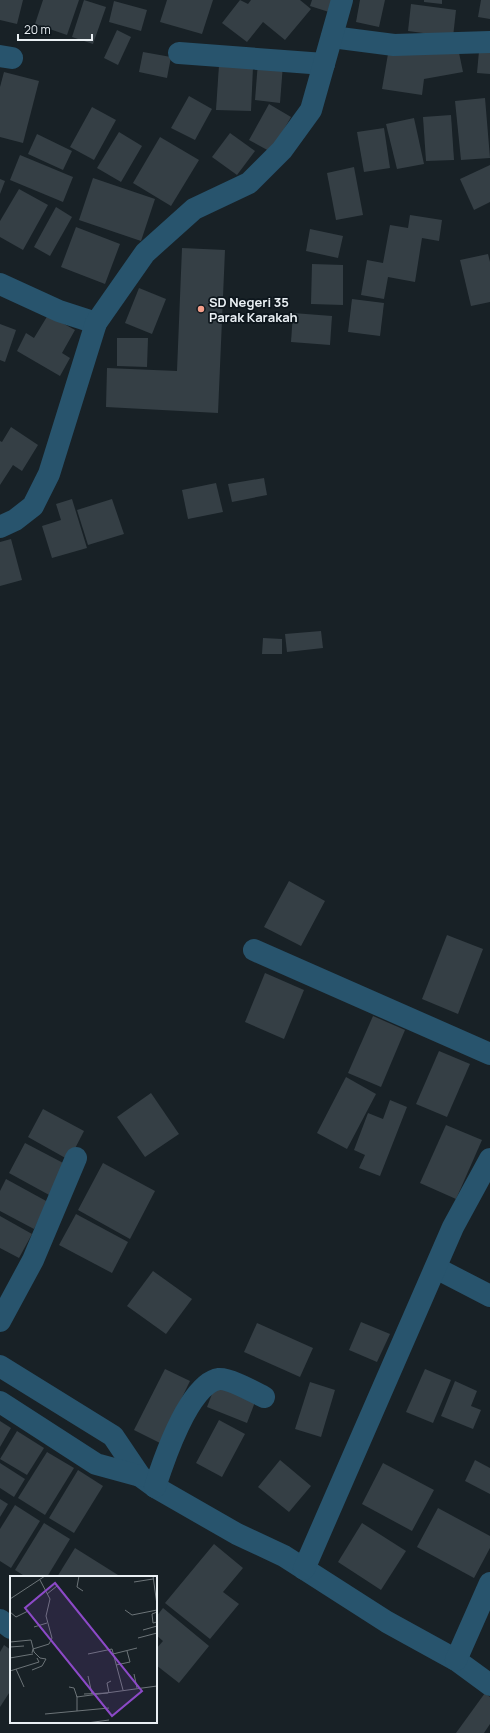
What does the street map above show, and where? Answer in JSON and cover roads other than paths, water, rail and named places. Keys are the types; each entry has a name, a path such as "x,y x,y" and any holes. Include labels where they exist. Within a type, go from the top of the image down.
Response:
{"street":[{"path":"0,527 15,520 33,506 49,474 96,323 145,253 194,209 249,182 282,150 311,110 342,0"},
{"path":"332,37 394,45 490,42"},
{"path":"180,52 324,64"},
{"path":"0,284 59,310 96,323"},
{"path":"254,950 490,1054"},
{"path":"0,1321 33,1260 76,1158"},
{"path":"304,1568 453,1227 490,1159"},
{"path":"436,1268 490,1296"},
{"path":"0,1366 113,1436 148,1481"},
{"path":"148,1481 167,1451 189,1406 209,1383 224,1379 264,1397"},
{"path":"0,1402 96,1464 148,1481 237,1534 284,1556 387,1622 456,1660 490,1685"},
{"path":"456,1660 490,1583"},
{"path":"0,1620 10,1627"}],"place":[{"name":"SD Negeri 35 Parak Karakah","path":"201,309"}]}
